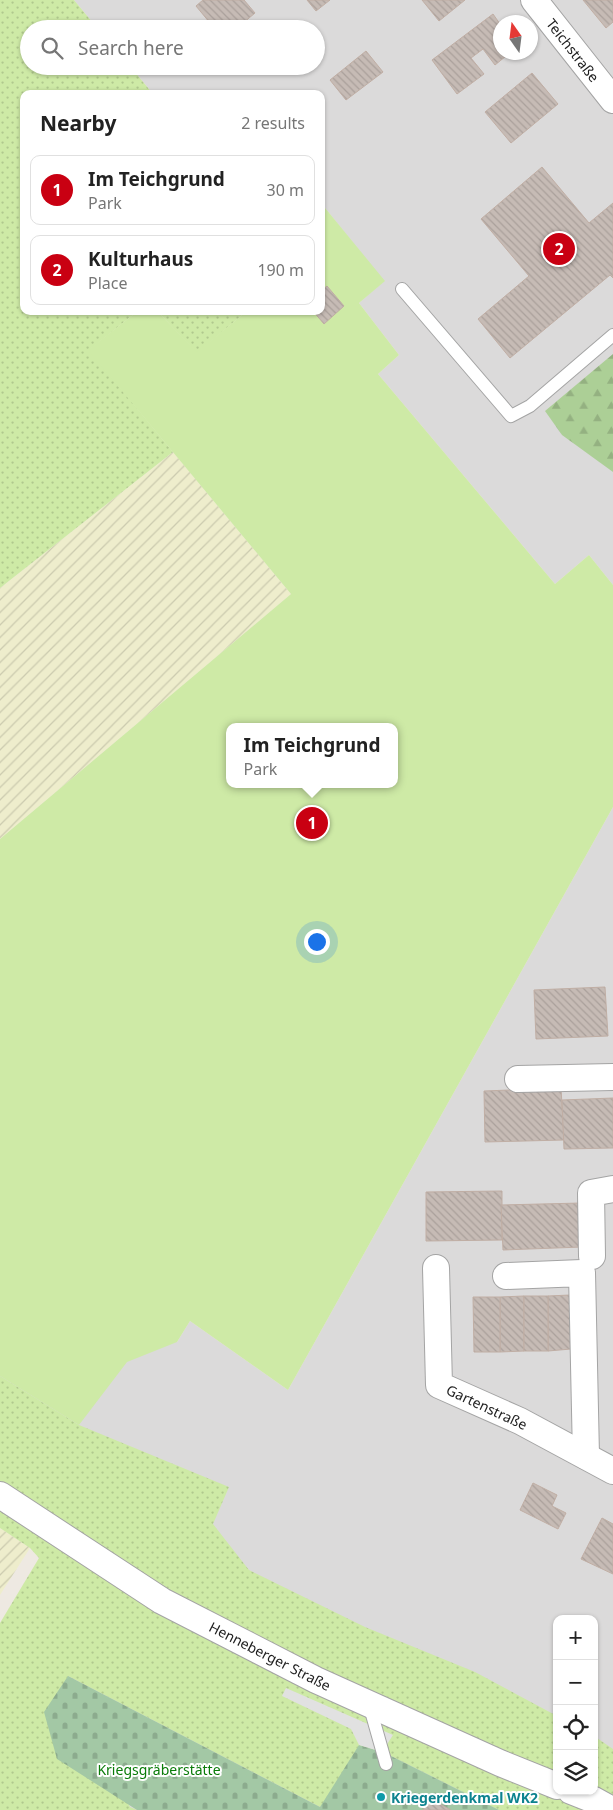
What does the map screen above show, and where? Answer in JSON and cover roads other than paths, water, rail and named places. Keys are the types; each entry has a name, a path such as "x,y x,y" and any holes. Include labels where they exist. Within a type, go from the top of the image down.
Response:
{"street":[{"name":"Teichstraße","path":"534,0 613,100"},
{"path":"518,1079 613,1077"},
{"path":"586,1456 595,1261 591,1193 613,1189"},
{"path":"506,1276 595,1261"},
{"name":"Gartenstraße","path":"436,1268 439,1385 520,1421 613,1471"},
{"name":"Henneberger Straße","path":"0,1495 162,1601 316,1680 500,1763 553,1784"},
{"path":"581,1795 612,1810"}],"lane":[{"path":"402,289 511,416 530,406 613,335"},
{"path":"369,1704 386,1764"}],"place":[{"name":"Kulturhaus","path":"559,249"},
{"name":"Im Teichgrund","path":"312,823"},
{"name":"Kriegerdenkmal WK2","path":"381,1797"}],"park label":[{"name":"Kriegsgräberstätte","path":"159,1769"}]}
